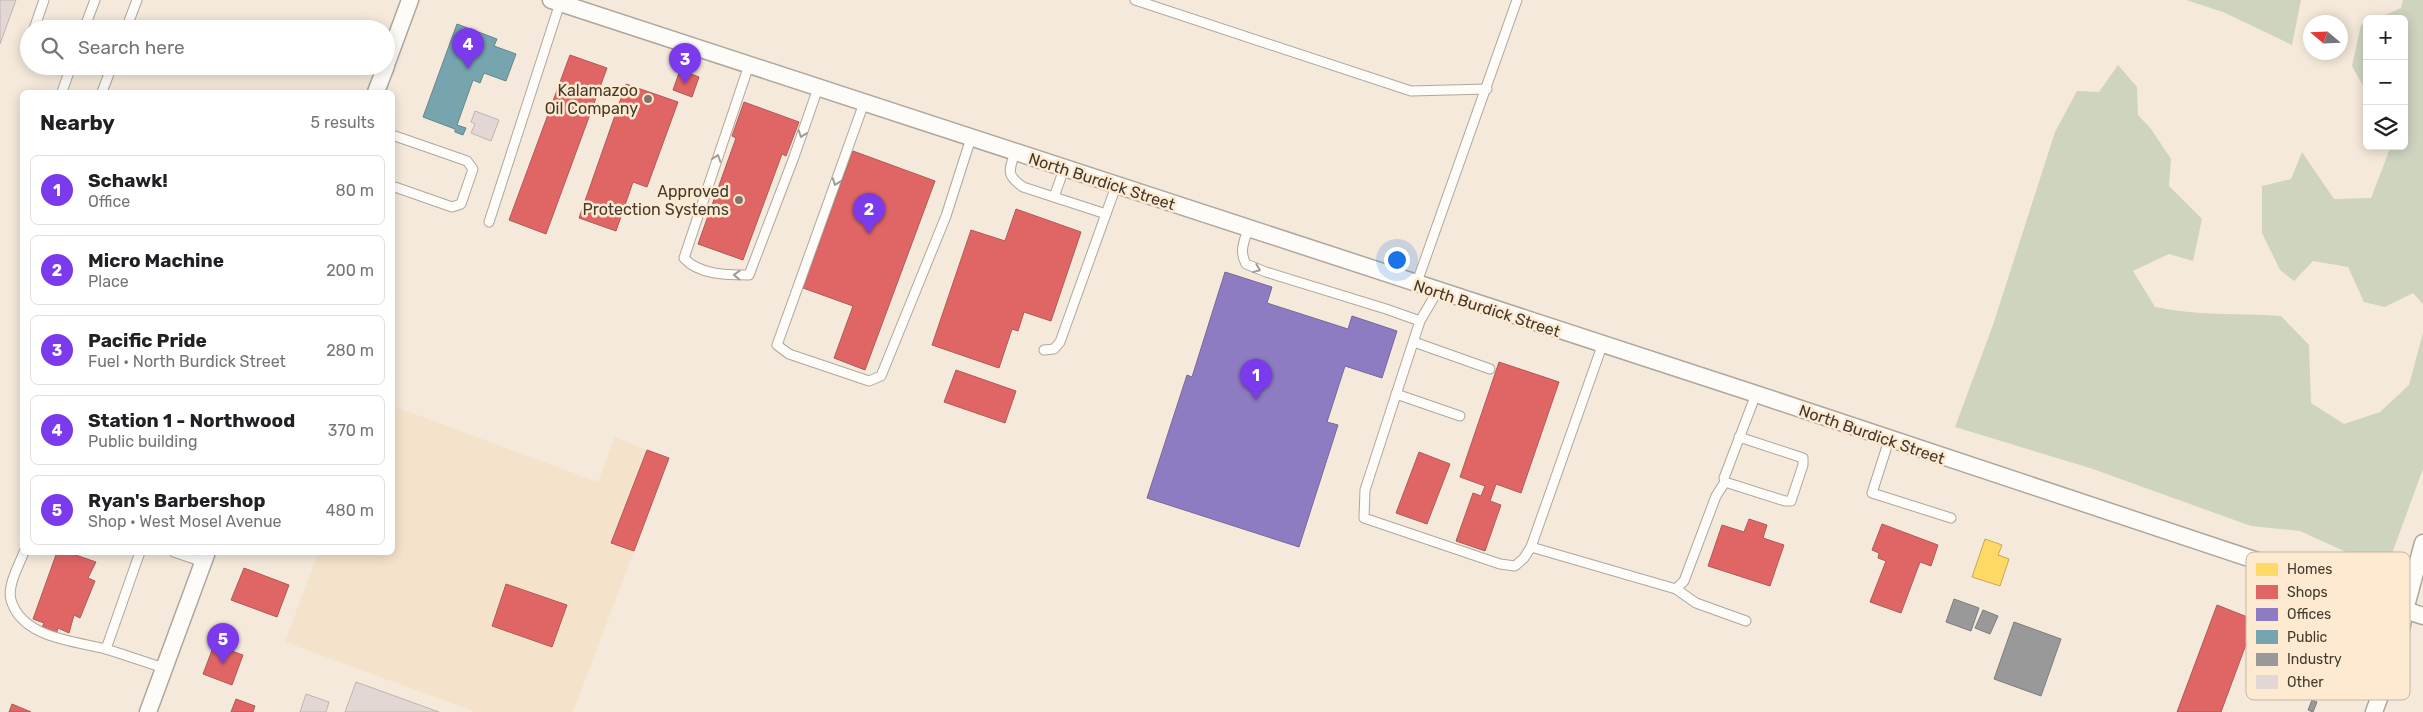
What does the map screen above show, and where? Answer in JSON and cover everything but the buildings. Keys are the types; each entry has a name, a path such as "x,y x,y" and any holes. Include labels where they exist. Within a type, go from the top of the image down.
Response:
{"street":[{"path":"395,41 410,0"},
{"name":"North Burdick Street","path":"555,2 1602,346 1756,394 1889,440 2246,558"},
{"path":"377,90 383,75"},
{"path":"2410,591 2423,543"},
{"path":"148,712 205,557"},
{"name":"North Burdick Street","path":"2410,612 2423,616"},
{"path":"2374,712 2378,700"}],"lane":[{"path":"37,20 44,0"},
{"path":"87,20 94,0"},
{"path":"129,20 137,0"},
{"path":"1135,0 1412,91 1487,89"},
{"path":"1416,285 1517,0"},
{"path":"489,222 555,2"},
{"path":"748,65 684,258 691,265 722,274 749,275 818,88"},
{"path":"63,90 68,75"},
{"path":"103,90 109,75"},
{"path":"864,103 777,345 789,354 869,381 881,376 946,216 971,138"},
{"path":"395,136 467,160 473,169 461,204 452,207 395,187"},
{"path":"1014,152 1009,172 1012,179 1023,187 1106,214"},
{"path":"1054,197 1064,169"},
{"path":"1044,350 1054,349 1060,342 1116,186"},
{"path":"1248,229 1242,248 1242,256 1246,264 1420,321"},
{"path":"1437,292 1420,321 1364,490 1364,518 1500,564 1516,566 1531,547 1602,346"},
{"path":"1414,342 1490,369"},
{"path":"1396,394 1460,416"},
{"path":"1676,589 1684,581 1716,496 1725,482 1724,478 1756,394"},
{"path":"1725,482 1784,501 1791,501 1803,465 1802,458 1796,454 1739,437"},
{"path":"1889,440 1872,493 1951,518"},
{"path":"1531,547 1676,589 1696,603 1746,622"},
{"path":"23,555 11,588 10,598 17,613 35,629 62,639 164,668"},
{"path":"106,650 139,555"},
{"path":"193,555 205,557"}],"shaded area":[{"path":"395,407 598,482 615,437 647,450 611,542 634,551 573,712 476,712 285,642 317,555 395,555"}],"green space":[{"path":"2186,0 2301,0 2292,45 2223,12"},
{"path":"2403,0 2423,0 2423,304 2413,293 2385,307 2364,302 2348,267 2313,261 2294,281 2280,270 2262,233 2262,186 2291,179 2302,152 2334,199 2371,198 2389,150 2408,150 2408,15 2385,15 2401,8"},
{"path":"2363,24 2363,86 2352,66 2361,25"},
{"path":"2118,65 2137,87 2138,115 2151,129 2171,159 2169,186 2202,219 2193,261 2169,254 2133,271 2155,307 2202,313 2281,316 2309,345 2311,403 2344,424 2380,412 2409,385 2423,333 2423,469 2393,552 2346,552 2300,531 2251,526 2090,468 1955,427 1993,325 2055,132 2077,91 2099,92"}],"place":[{"name":"Station 1 - Northwood","path":"468,69"},
{"name":"Pacific Pride","path":"685,84"},
{"name":"Kalamazoo Oil Company","path":"648,99"},
{"name":"Approved Protection Systems","path":"739,200"},
{"name":"Micro Machine","path":"869,234"},
{"name":"Schawk!","path":"1256,400"},
{"name":"Ryan's Barbershop","path":"223,664"}]}
